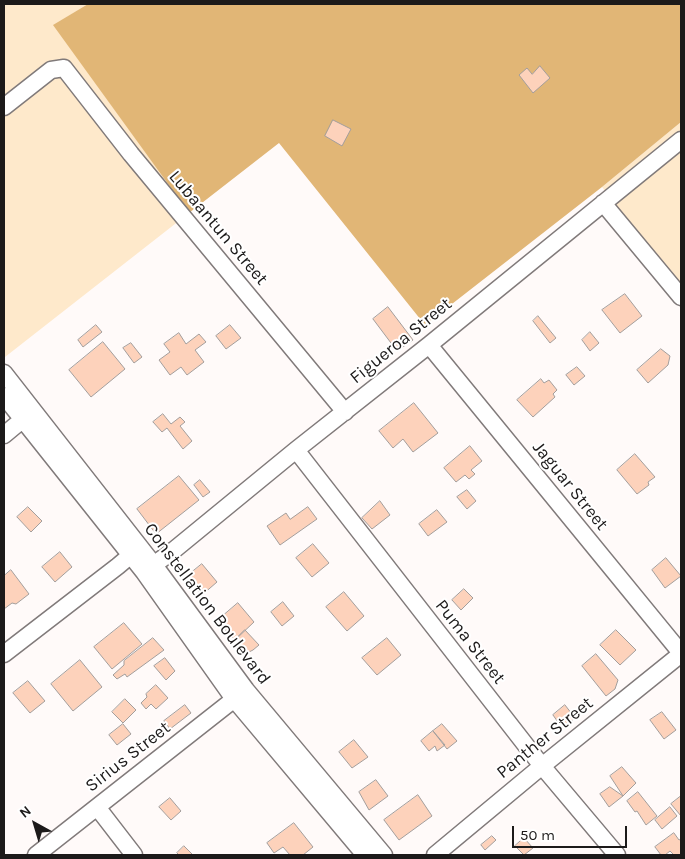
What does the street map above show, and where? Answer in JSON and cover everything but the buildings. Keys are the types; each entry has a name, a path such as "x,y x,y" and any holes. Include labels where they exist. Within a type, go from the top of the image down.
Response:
{"street":[{"name":"Lubaantun Street","path":"4,107 50,70 64,68 131,154 345,412"},
{"name":"Figueroa Street","path":"149,568 174,550 681,140"},
{"path":"603,203 681,297"},
{"name":"Jaguar Street","path":"428,345 681,654"},
{"name":"Constellation Boulevard","path":"4,373 135,551"},
{"name":"Constellation Boulevard","path":"4,396 22,420 149,568 240,694 365,855"},
{"path":"4,435 22,420"},
{"name":"Puma Street","path":"296,450 542,766 617,855"},
{"path":"4,654 135,551"},
{"name":"Panther Street","path":"435,855 681,654"},
{"name":"Constellation Boulevard","path":"240,694 384,855"},
{"name":"Sirius Street","path":"36,855 240,694"},
{"path":"98,806 134,855"}],"shaded area":[{"path":"4,4 88,4 54,25 189,213 5,357"},
{"path":"88,4 681,4 681,122 602,187 425,325 279,143 189,213 53,25"},
{"path":"681,122 681,286 602,187"}]}
